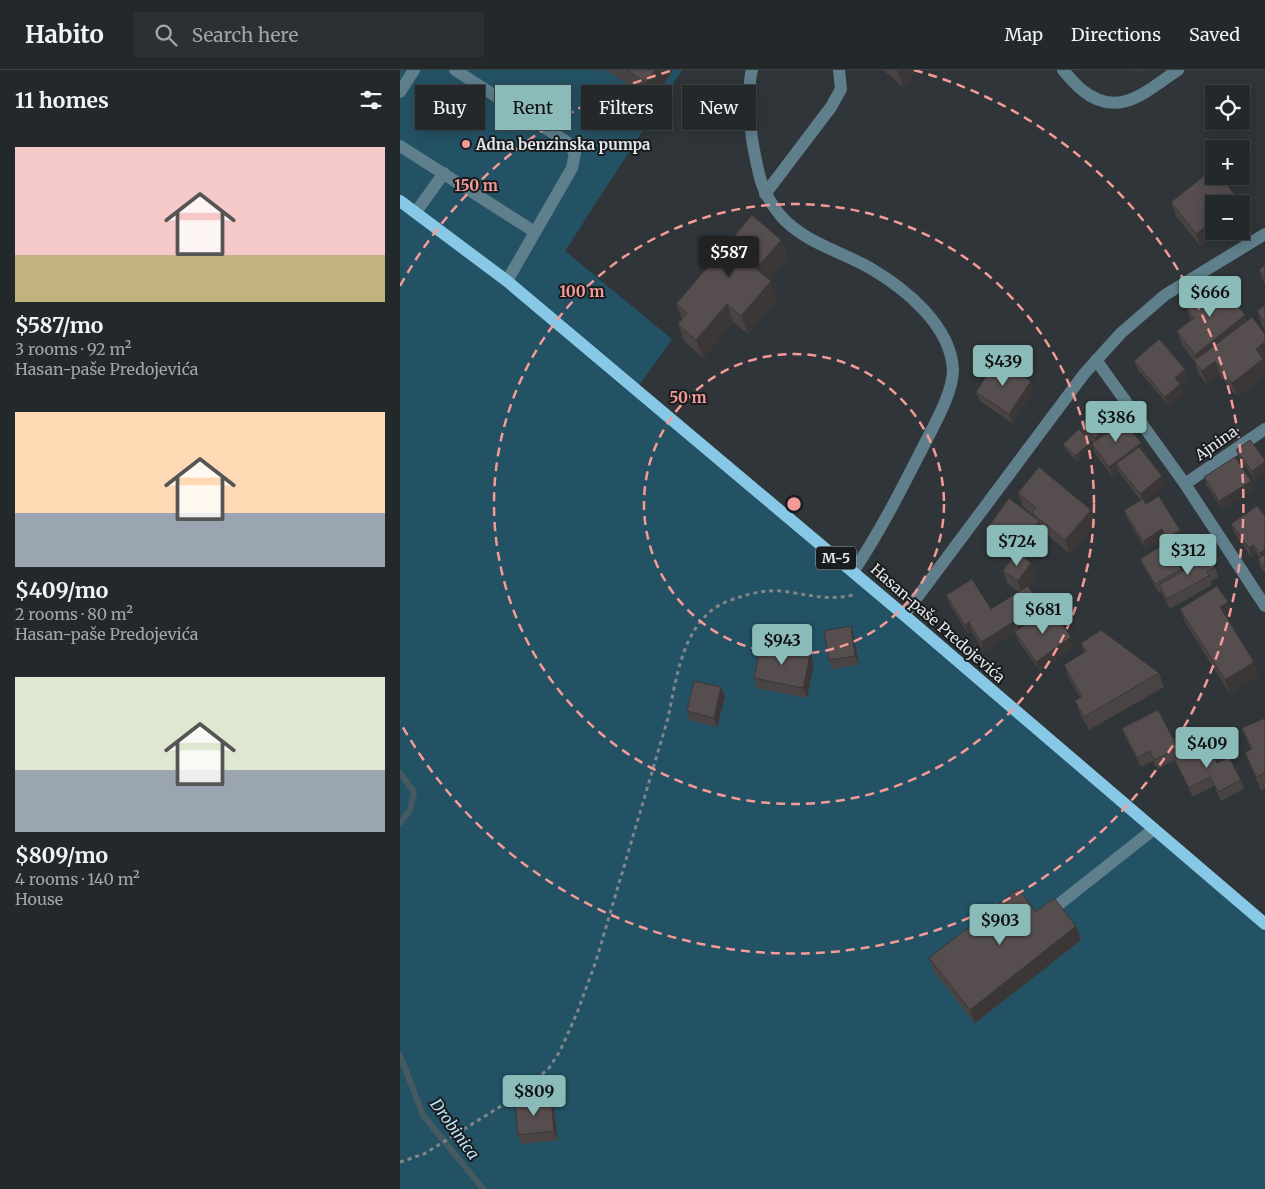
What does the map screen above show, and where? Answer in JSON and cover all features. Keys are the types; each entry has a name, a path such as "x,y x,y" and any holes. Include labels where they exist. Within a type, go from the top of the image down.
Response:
{"main road":[{"name":"Hasan-paše Predojevića","path":"400,201 507,281 874,589 1265,924"}],"street":[{"path":"400,92 414,70"},
{"path":"456,70 566,142 575,152 572,168 507,281"},
{"path":"752,70 750,104 752,138 760,183 765,194 781,216 795,229 823,246 870,268 905,292 935,321 949,350 953,371 942,410 874,540 853,572"},
{"path":"765,194 831,107 841,89 839,70"},
{"path":"1063,70 1081,89 1094,98 1106,103 1120,104 1136,98 1178,70"},
{"path":"400,146 535,232"},
{"path":"416,212 444,173"},
{"path":"904,615 1096,360 1120,332 1165,295 1265,234"},
{"path":"1096,360 1185,484 1265,606"},
{"name":"Ajnina","path":"1185,484 1265,429"},
{"path":"1058,905 1154,829"}],"path":[{"path":"400,1162 424,1154 530,1084 549,1068 560,1051 577,1013 596,961 666,727 676,678 686,646 700,623 714,608 730,600 760,591 779,591 818,598 844,598 874,589"}],"shaded area":[{"path":"400,70 682,70 672,85 581,85 581,130 643,130 565,251 672,339 636,390 1265,924 1265,1189 400,1189"}],"building":[{"path":"626,70 655,70 646,82"},
{"path":"1205,175 1205,185 1227,185 1235,195 1205,195 1205,227 1196,234 1171,202"},
{"path":"752,215 781,240 756,269 771,281 741,316 727,304 696,340 678,324 687,313 676,304"},
{"path":"1265,265 1265,278 1259,270"},
{"path":"1219,282 1245,315 1195,355 1177,331 1194,318 1186,308"},
{"path":"1265,305 1265,323 1257,311"},
{"path":"1252,317 1265,334 1265,342 1256,349 1263,359 1232,383 1215,361 1202,371 1194,361"},
{"path":"1159,339 1185,369 1175,378 1180,384 1165,397 1134,361"},
{"path":"997,360 1031,381 1009,414 976,392"},
{"path":"1098,406 1112,419 1095,438 1080,424"},
{"path":"1124,420 1141,443 1109,467 1092,444"},
{"path":"1079,429 1091,442 1075,456 1063,444"},
{"path":"1250,440 1265,460 1265,462 1252,471 1236,450"},
{"path":"1139,447 1162,476 1140,494 1116,464"},
{"path":"1235,457 1251,481 1219,501 1204,477"},
{"path":"1039,467 1091,510 1065,540 1032,513 1036,508 1018,493"},
{"path":"1159,496 1180,530 1167,538 1162,529 1143,541 1124,510 1143,499 1146,504"},
{"path":"1009,498 1039,521 1016,552 986,530"},
{"path":"1257,506 1265,516 1265,549 1260,553 1253,545 1249,548 1231,524"},
{"path":"1165,544 1181,569 1155,584 1140,559"},
{"path":"1017,552 1031,563 1018,581 1003,571"},
{"path":"1206,552 1215,567 1207,572 1209,576 1167,599 1159,585 1187,569 1184,564"},
{"path":"1265,554 1265,568 1258,559"},
{"path":"972,579 991,609 1028,586 1043,610 1016,627 1013,622 981,642 969,623 971,621 965,625 946,595"},
{"path":"1217,586 1228,602 1220,607 1254,662 1225,680 1180,609"},
{"path":"1050,607 1071,637 1036,662 1015,632"},
{"path":"851,626 855,656 829,660 824,631"},
{"path":"1101,630 1159,673 1084,717 1075,701 1082,696 1064,665 1086,651 1081,643"},
{"path":"761,645 810,655 803,688 754,678"},
{"path":"694,681 721,687 714,718 687,711"},
{"path":"1158,710 1178,748 1154,760 1150,751 1137,758 1122,728"},
{"path":"1265,718 1265,773 1256,777 1245,752 1252,749 1242,728"},
{"path":"1206,743 1217,763 1229,757 1241,780 1218,792 1210,777 1189,788 1174,759"},
{"path":"1018,889 1036,912 1054,898 1076,926 970,1010 929,958"},
{"path":"551,1099 554,1131 518,1135 515,1103"}],"waterway":[{"name":"Drobinica","path":"400,773 414,792 410,810 400,823"},
{"name":"Drobinica","path":"400,1055 423,1115 483,1189"}],"place":[{"name":"Adna benzinska pumpa","path":"466,144"}]}
